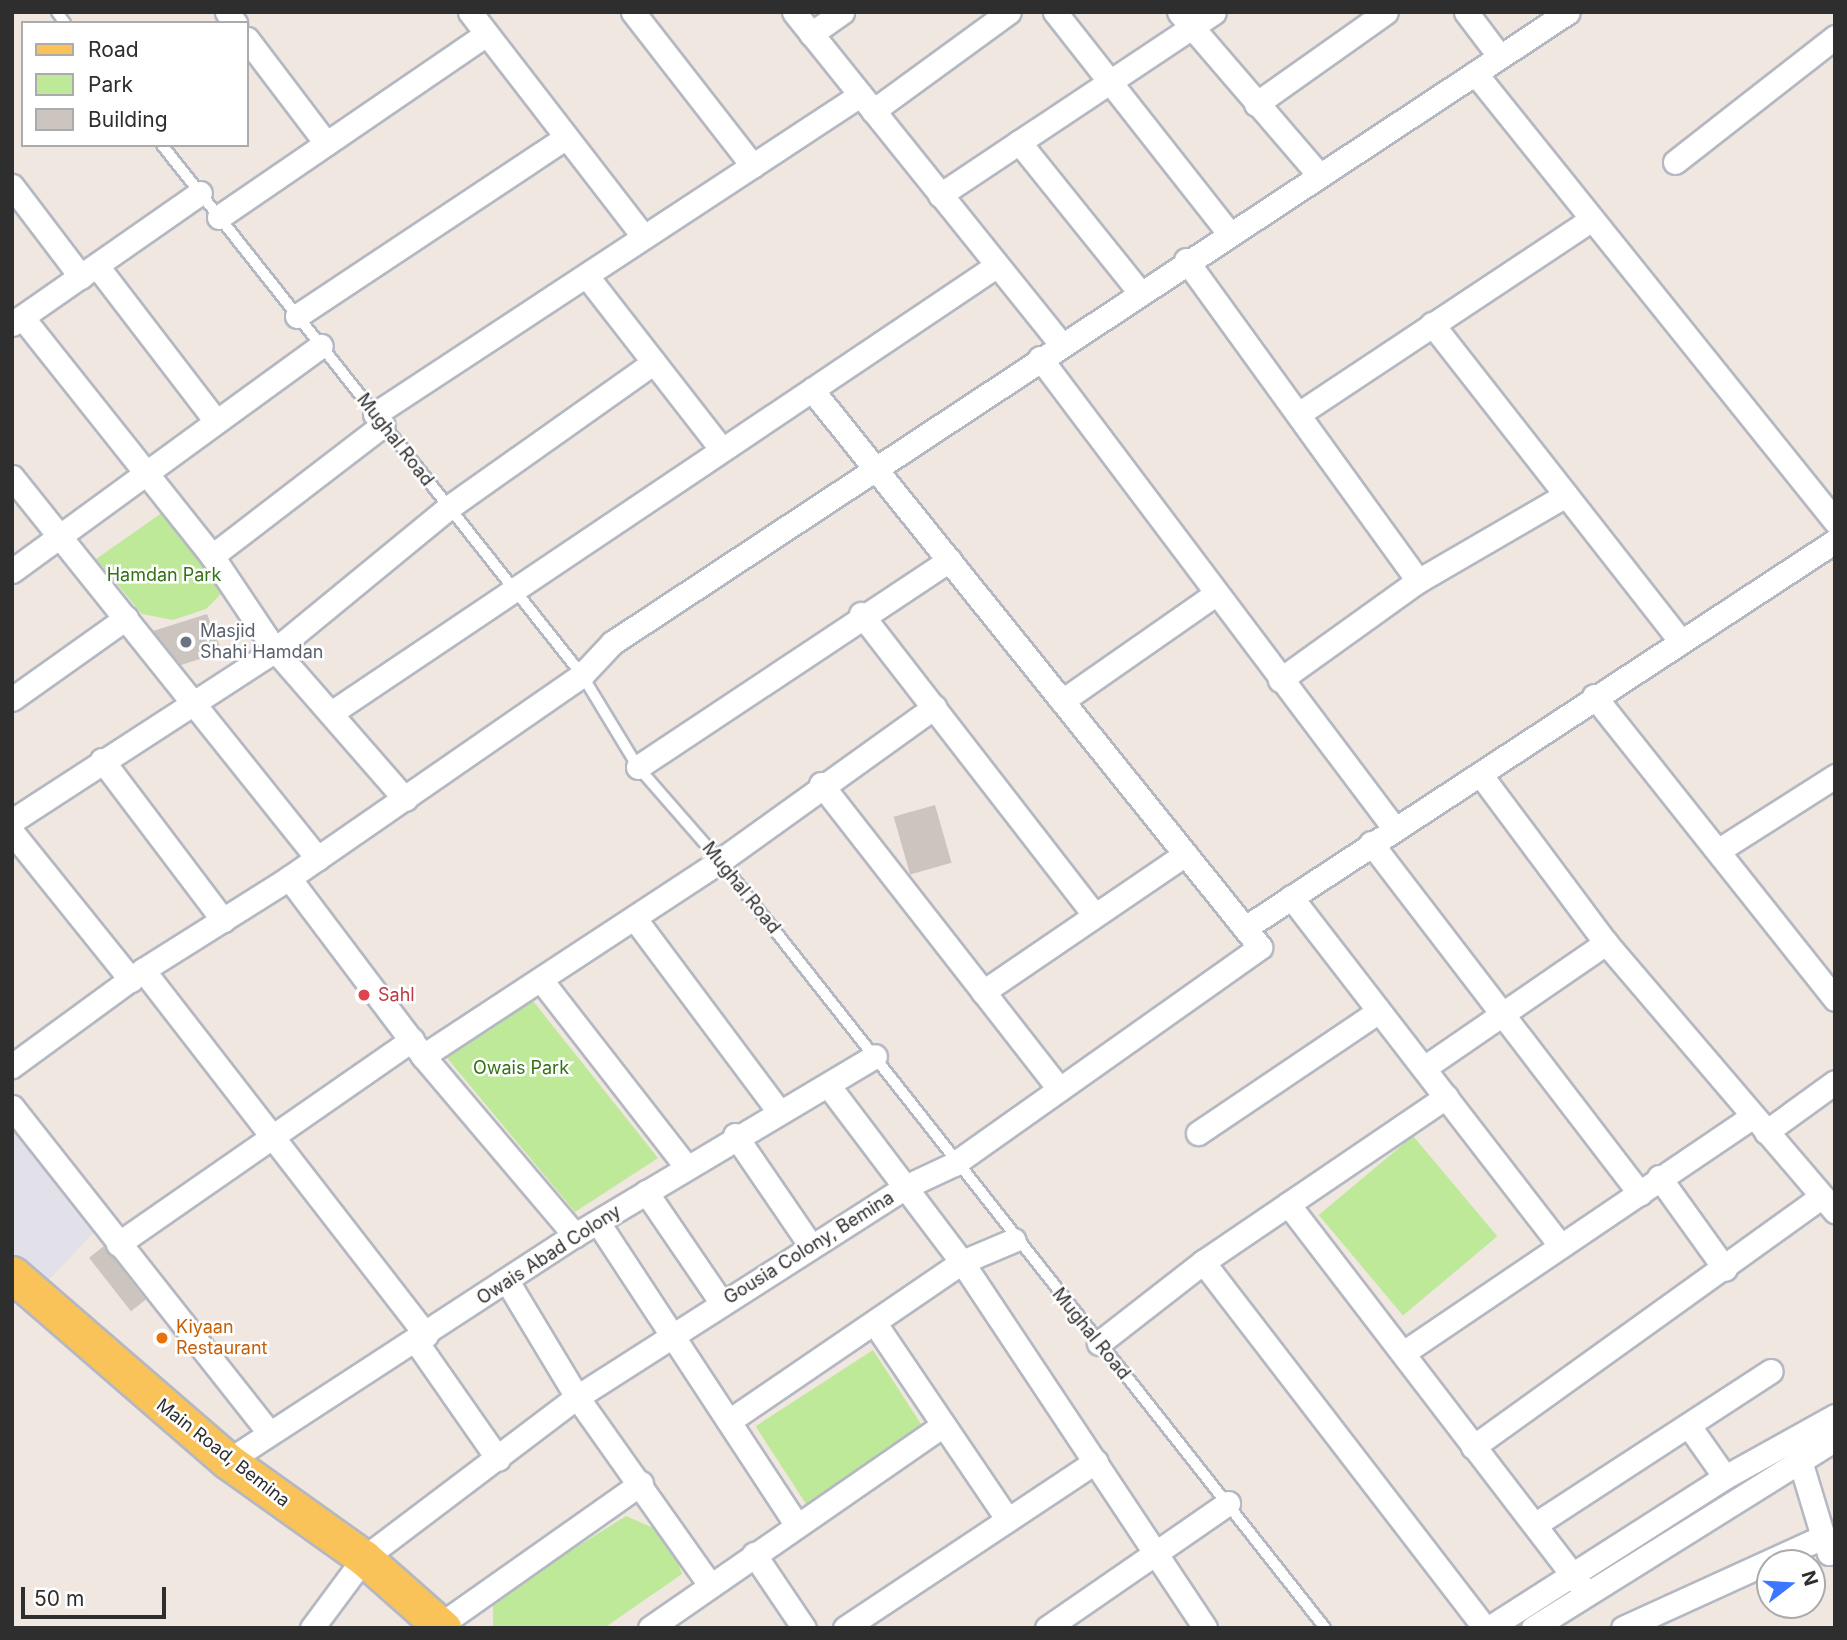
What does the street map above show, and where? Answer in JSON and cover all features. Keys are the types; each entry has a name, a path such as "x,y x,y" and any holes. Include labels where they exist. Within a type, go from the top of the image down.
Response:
{"main road":[{"name":"Main Road, Bemina","path":"12,1274 228,1461 364,1558 442,1626"}],"street":[{"path":"470,12 643,236"},
{"path":"633,12 753,166"},
{"path":"794,12 1060,343"},
{"path":"811,34 842,12"},
{"path":"212,556 379,419 589,279 643,236 753,166 866,103 1009,12"},
{"path":"1055,12 1230,234"},
{"path":"940,195 1110,81 1184,21 1214,12"},
{"path":"1256,104 1386,12"},
{"path":"1466,12 1500,57"},
{"path":"12,1066 137,975 318,859 582,675 612,643 872,467 1500,57 1541,19 1568,12"},
{"path":"1184,21 1319,175"},
{"path":"219,217 486,34"},
{"path":"1675,162 1835,37"},
{"path":"248,40 326,143"},
{"path":"1475,73 1589,221 1835,521"},
{"path":"297,316 566,137"},
{"path":"1019,142 1139,291"},
{"path":"12,186 89,271 216,421"},
{"path":"200,192 17,321 212,556 275,650 334,711 405,799"},
{"path":"1300,413 1589,221"},
{"path":"1186,260 1300,413 1418,581"},
{"path":"334,711 720,447 811,390 996,266"},
{"path":"589,279 720,447"},
{"path":"1432,324 1679,639"},
{"path":"12,571 144,472 321,346"},
{"path":"1040,358 1214,595 1394,828"},
{"path":"12,821 191,699 275,650 448,508 654,362"},
{"path":"811,390 1245,928 1679,639 1835,541"},
{"path":"12,477 318,859"},
{"path":"1280,680 1418,581 1566,495"},
{"path":"638,767 861,614 948,561"},
{"path":"1062,701 1214,595"},
{"path":"861,614 1093,913"},
{"path":"12,699 126,618"},
{"path":"1594,696 1835,999"},
{"path":"118,1244 268,1136 541,980 635,919 720,861 821,784 934,708"},
{"path":"102,760 223,920"},
{"path":"1473,1447 1725,1269 1827,1204 1606,943 1480,774"},
{"path":"1719,850 1835,776"},
{"path":"821,784 1058,1087"},
{"path":"12,832 137,975 268,1136 420,1338 498,1459"},
{"path":"1371,844 1640,1194"},
{"path":"983,992 1093,913 1185,854"},
{"path":"289,878 418,1048 575,1235"},
{"path":"1291,897 1559,1244"},
{"path":"635,919 777,1109"},
{"name":"Gousia Colony, Bemina","path":"312,1628 364,1558 577,1397 671,1333 907,1186 954,1164 1058,1087 1260,947 1245,928"},
{"path":"1424,1068 1606,943"},
{"path":"541,980 686,1166"},
{"path":"1198,1133 1379,1012"},
{"name":"Owais Abad Colony","path":"228,1461 575,1235 598,1224 777,1109 828,1085 875,1056"},
{"path":"1406,1351 1559,1244 1640,1194 1659,1177 1835,1082"},
{"path":"828,1085 962,1262 1205,1628"},
{"path":"1099,1343 1203,1262 1446,1097"},
{"path":"12,1107 269,1432"},
{"path":"735,1135 811,1246"},
{"path":"1659,1177 1725,1269"},
{"path":"646,1192 721,1302"},
{"path":"1288,1204 1406,1351 1473,1447 1536,1524 1580,1584"},
{"path":"598,1224 797,1525"},
{"path":"729,1421 876,1325 962,1262 1014,1240"},
{"path":"1203,1262 1487,1628 1580,1584 1796,1448 1835,1416"},
{"path":"507,1281 577,1397 641,1483 710,1585"},
{"path":"876,1325 1007,1520"},
{"path":"1536,1524 1771,1371"},
{"path":"650,1628 943,1425"},
{"path":"1689,1426 1725,1477"},
{"path":"1533,1628 1580,1584 1725,1477 1796,1448 1835,1439"},
{"path":"1623,1628 1830,1550 1796,1448"},
{"path":"855,1625 1096,1461"},
{"path":"442,1626 641,1483"},
{"path":"1047,1628 1072,1621 1156,1551 1228,1503"},
{"path":"754,1554 804,1628"}],"lane":[{"name":"Mughal Road","path":"164,147 582,675 638,767 720,861 875,1056 954,1164 1228,1503 1325,1628"}],"shaded area":[{"path":"12,1130 96,1230 43,1286 12,1262"}],"green space":[{"name":"Hamdan Park","path":"166,510 228,587 206,609 173,620 142,614 96,559"},
{"name":"Owais Park","path":"533,1001 658,1158 575,1212 442,1052"},
{"path":"1413,1136 1497,1236 1403,1315 1319,1215"},
{"path":"873,1350 924,1428 806,1504 756,1426"},
{"path":"626,1516 667,1534 682,1574 604,1628 493,1628 493,1599"}],"building":[{"name":"Masjid Shahi Hamdan","path":"207,614 222,652 181,665 153,631"},
{"path":"935,805 952,863 910,875 894,817"},
{"path":"104,1246 146,1300 131,1311 89,1258"}],"place":[{"name":"Masjid Shahi Hamdan","path":"186,642"},
{"name":"Sahl","path":"364,995"},
{"name":"Kiyaan Restaurant","path":"162,1338"}]}
